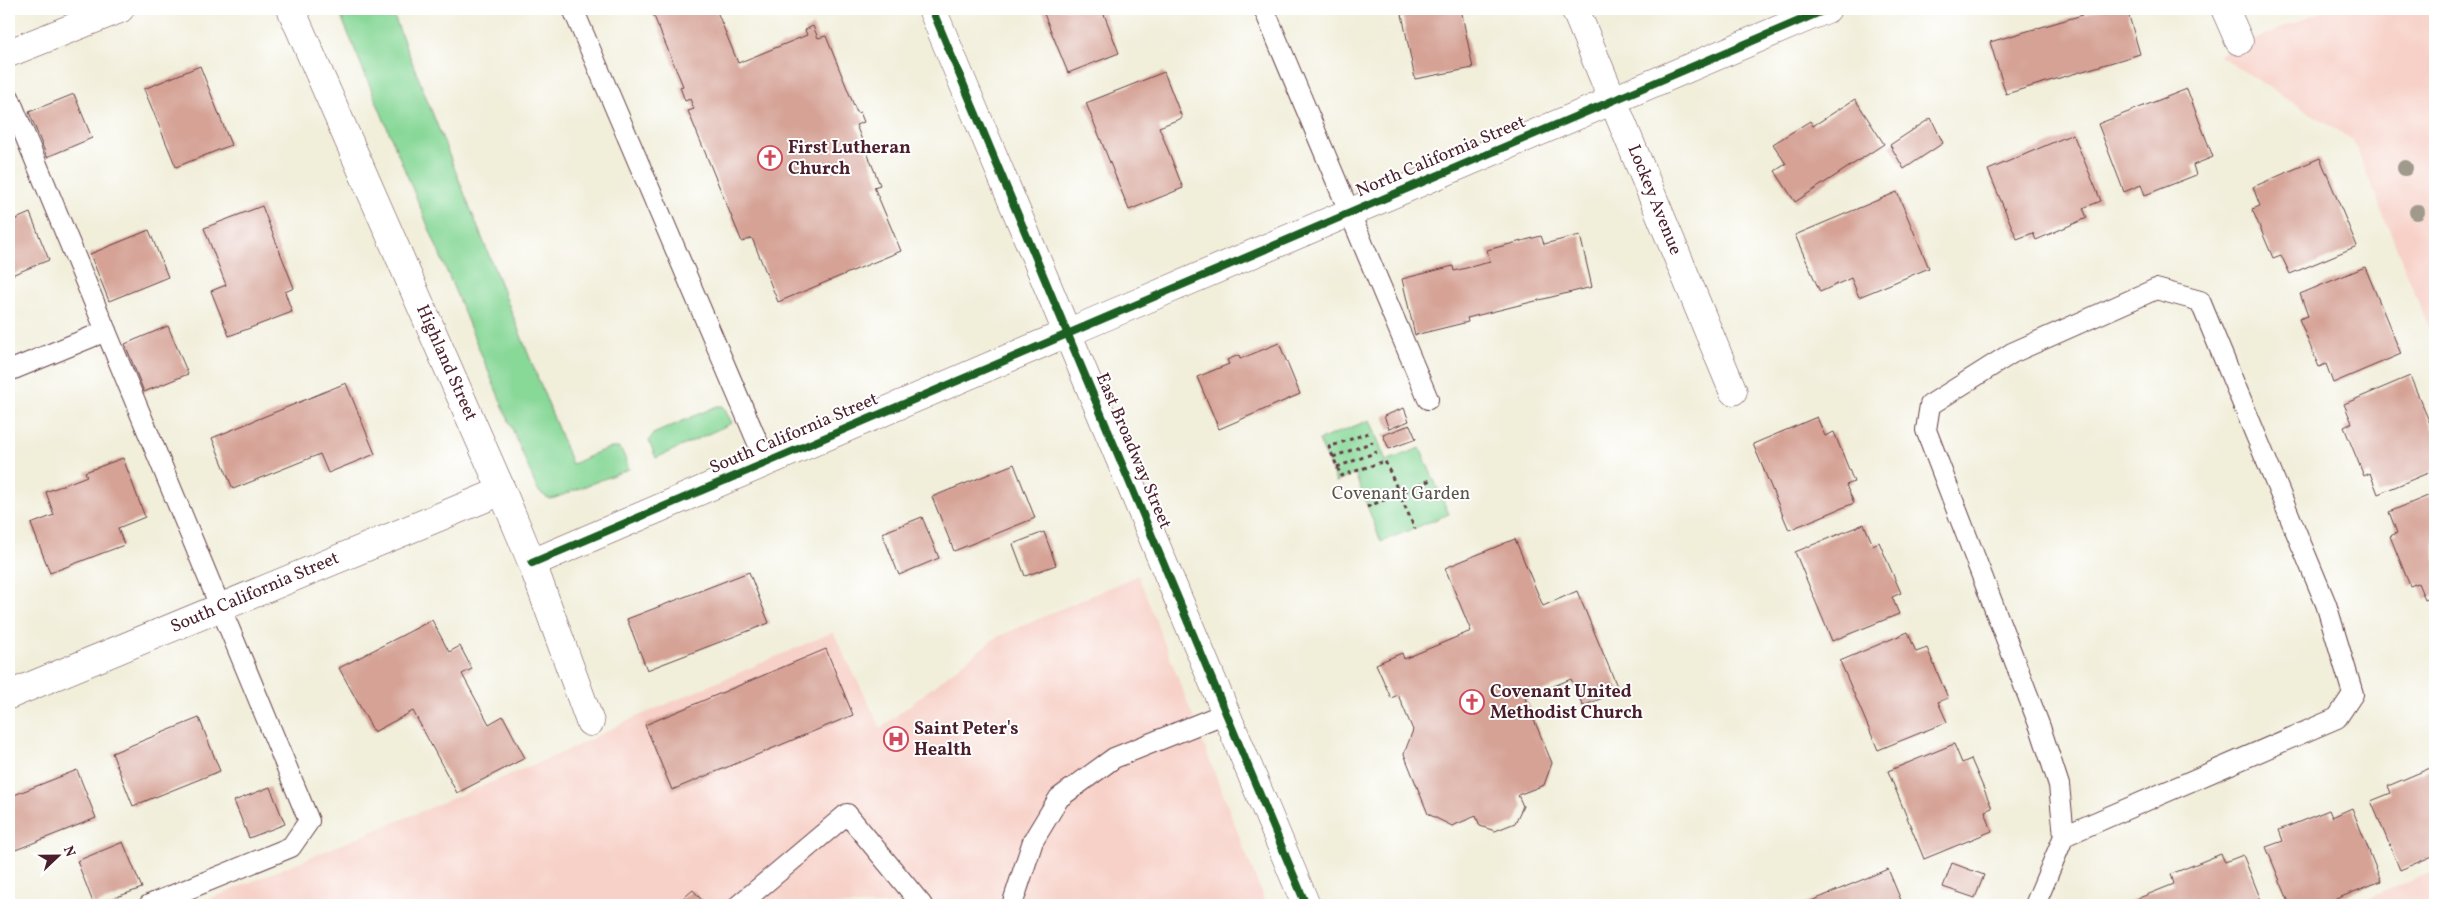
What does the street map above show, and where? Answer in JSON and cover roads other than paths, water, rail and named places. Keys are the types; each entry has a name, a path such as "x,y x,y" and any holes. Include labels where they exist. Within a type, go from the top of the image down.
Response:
{"street":[{"path":"9,53 120,9"},
{"name":"Highland Street","path":"292,9 502,491 532,563 590,722"},
{"name":"East Broadway Street","path":"932,9 1306,905"},
{"name":"Lockey Avenue","path":"1575,9 1733,390"},
{"name":"North California Street","path":"1068,333 1827,9"},
{"path":"2225,9 2239,41"},
{"name":"South California Street","path":"532,563 1068,333"},
{"name":"South California Street","path":"9,695 502,491"}],"lane":[{"path":"573,9 766,462"},
{"path":"1264,9 1428,399"},
{"path":"9,97 308,821 291,847 149,905"},
{"path":"2034,905 2064,836 2059,786 2040,727 1926,430 1930,405 2012,353 2156,289 2200,301 2326,604 2353,694 2337,718 2064,836"},
{"path":"9,371 106,331"},
{"path":"1012,905 1033,841 1059,798 1114,758 1226,713"},
{"path":"739,905 847,814 922,905"}],"place":[{"name":"First Lutheran Church","path":"770,158"},
{"name":"Covenant United Methodist Church","path":"1472,702"},
{"name":"Saint Peter's Health","path":"896,739"}],"park label":[{"name":"Covenant Garden","path":"1401,494"}]}
